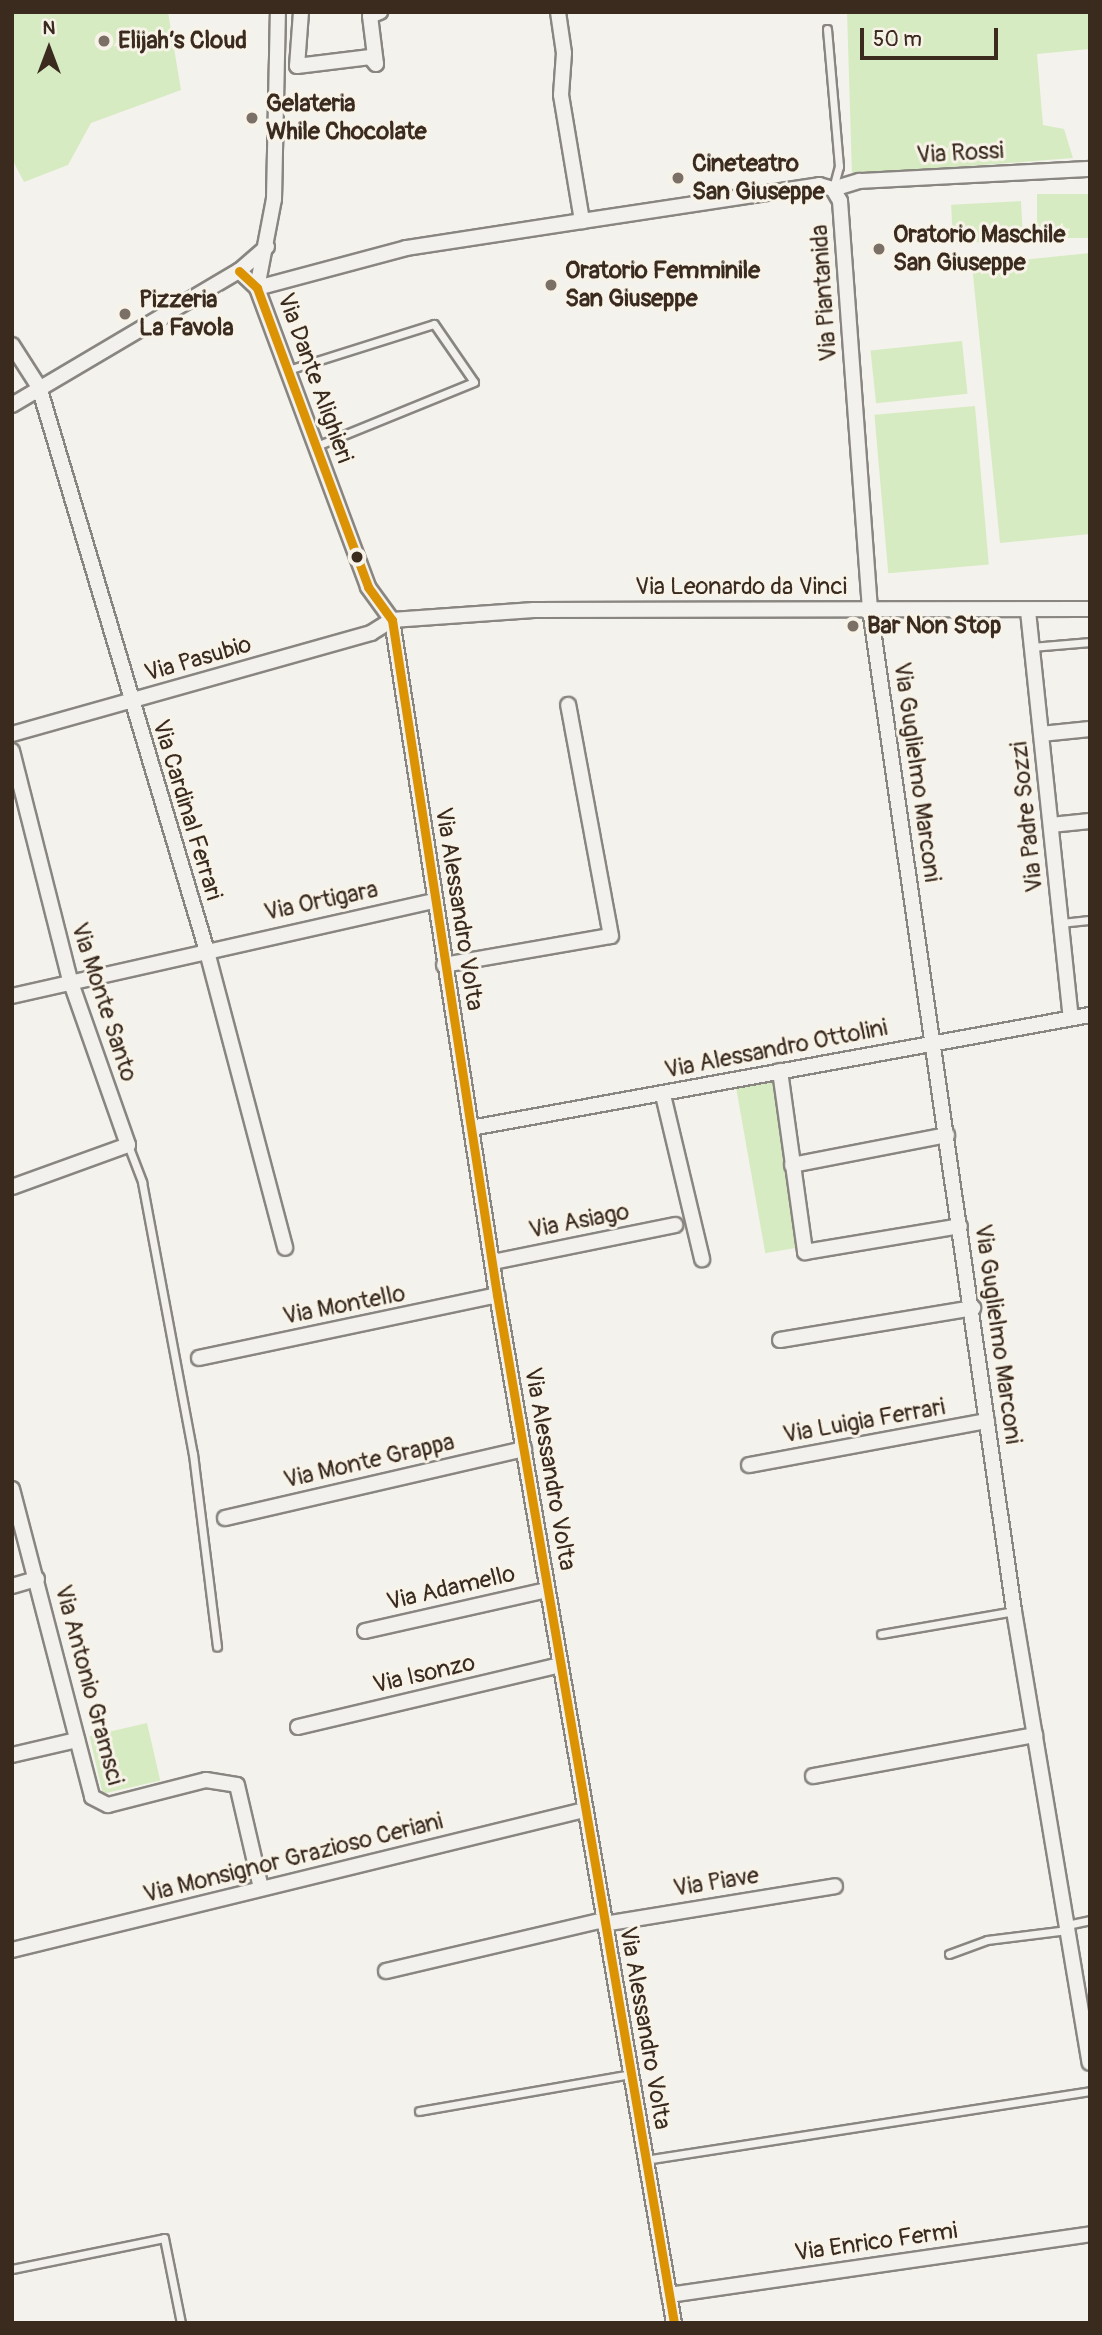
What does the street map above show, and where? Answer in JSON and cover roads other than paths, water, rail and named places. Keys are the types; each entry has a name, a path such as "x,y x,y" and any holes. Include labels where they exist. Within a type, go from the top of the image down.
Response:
{"street":[{"name":"Via Dante Alighieri","path":"278,12 267,247 257,288 368,587 392,620"},
{"path":"301,12 297,66 370,57 376,64 370,16 380,12"},
{"path":"558,12 564,53 561,95 582,220"},
{"name":"Via Rossi","path":"833,189 860,181 1090,169"},
{"name":"Via Piantanida","path":"257,288 407,248 819,185 833,189 840,201 870,609"},
{"path":"12,405 38,387 239,271 267,247"},
{"path":"239,271 257,288"},
{"name":"Via Cardinal Ferrari","path":"12,345 38,387 130,702 206,948 285,1248"},
{"name":"Via Guglielmo Marconi","path":"870,609 973,1308 1014,1611 1090,2063"},
{"name":"Via Leonardo da Vinci","path":"392,620 534,610 1090,609"},
{"name":"Via Padre Sozzi","path":"1028,611 1071,1018"},
{"name":"Via Pasubio","path":"12,734 371,633 392,620"},
{"name":"Via Alessandro Volta","path":"392,620 497,1295 674,2323"},
{"path":"444,965 611,936 568,705"},
{"path":"1041,734 1090,729"},
{"name":"Via Monte Santo","path":"12,751 70,980 128,1145"},
{"path":"1051,825 1090,821"},
{"name":"Via Ortigara","path":"12,996 206,948 434,901"},
{"name":"Via Alessandro Ottolini","path":"471,1128 1090,1015"},
{"path":"780,1071 805,1252 960,1226"},
{"path":"663,1095 702,1259"},
{"path":"792,1165 947,1135"},
{"path":"12,1187 128,1145"},
{"name":"Via Asiago","path":"493,1262 675,1225"},
{"name":"Via Montello","path":"199,1358 497,1295"},
{"path":"780,1340 973,1308"},
{"name":"Via Luigia Ferrari","path":"749,1465 987,1421"},
{"name":"Via Monte Grappa","path":"225,1518 524,1449"},
{"name":"Via Antonio Gramsci","path":"12,1489 77,1740 97,1804 206,1780 237,1785 261,1888"},
{"name":"Via Antonio Gramsci","path":"12,1586 37,1579"},
{"name":"Via Adamello","path":"365,1631 547,1590"},
{"name":"Via Isonzo","path":"298,1727 560,1665"},
{"path":"813,1776 1035,1735"},
{"path":"12,1755 77,1740"},
{"name":"Via Monsignor Grazioso Ceriani","path":"12,1950 584,1810"},
{"name":"Via Piave","path":"386,1972 604,1922 835,1886"},
{"name":"Via Enrico Fermi","path":"669,2295 1090,2234"}],"lane":[{"path":"827,29 839,166 833,189"},
{"path":"288,370 434,324 474,382 316,446"},
{"path":"1032,647 1090,642"},
{"path":"1061,923 1090,920"},
{"path":"128,1145 142,1182 181,1386 217,1647"},
{"path":"881,1634 1014,1611"},
{"path":"949,1954 987,1940 1068,1928 1090,1920"},
{"path":"419,2111 630,2074"},
{"path":"645,2160 1090,2091"},
{"path":"12,2269 164,2238 181,2323"}],"place":[{"name":"Elijah’s Cloud","path":"104,41"},
{"name":"Gelateria While Chocolate","path":"252,118"},
{"name":"Cineteatro San Giuseppe","path":"678,178"},
{"name":"Oratorio Maschile San Giuseppe","path":"879,249"},
{"name":"Oratorio Femminile San Giuseppe","path":"551,285"},
{"name":"Pizzeria La Favola","path":"125,314"},
{"name":"Bar Non Stop","path":"853,626"}]}
